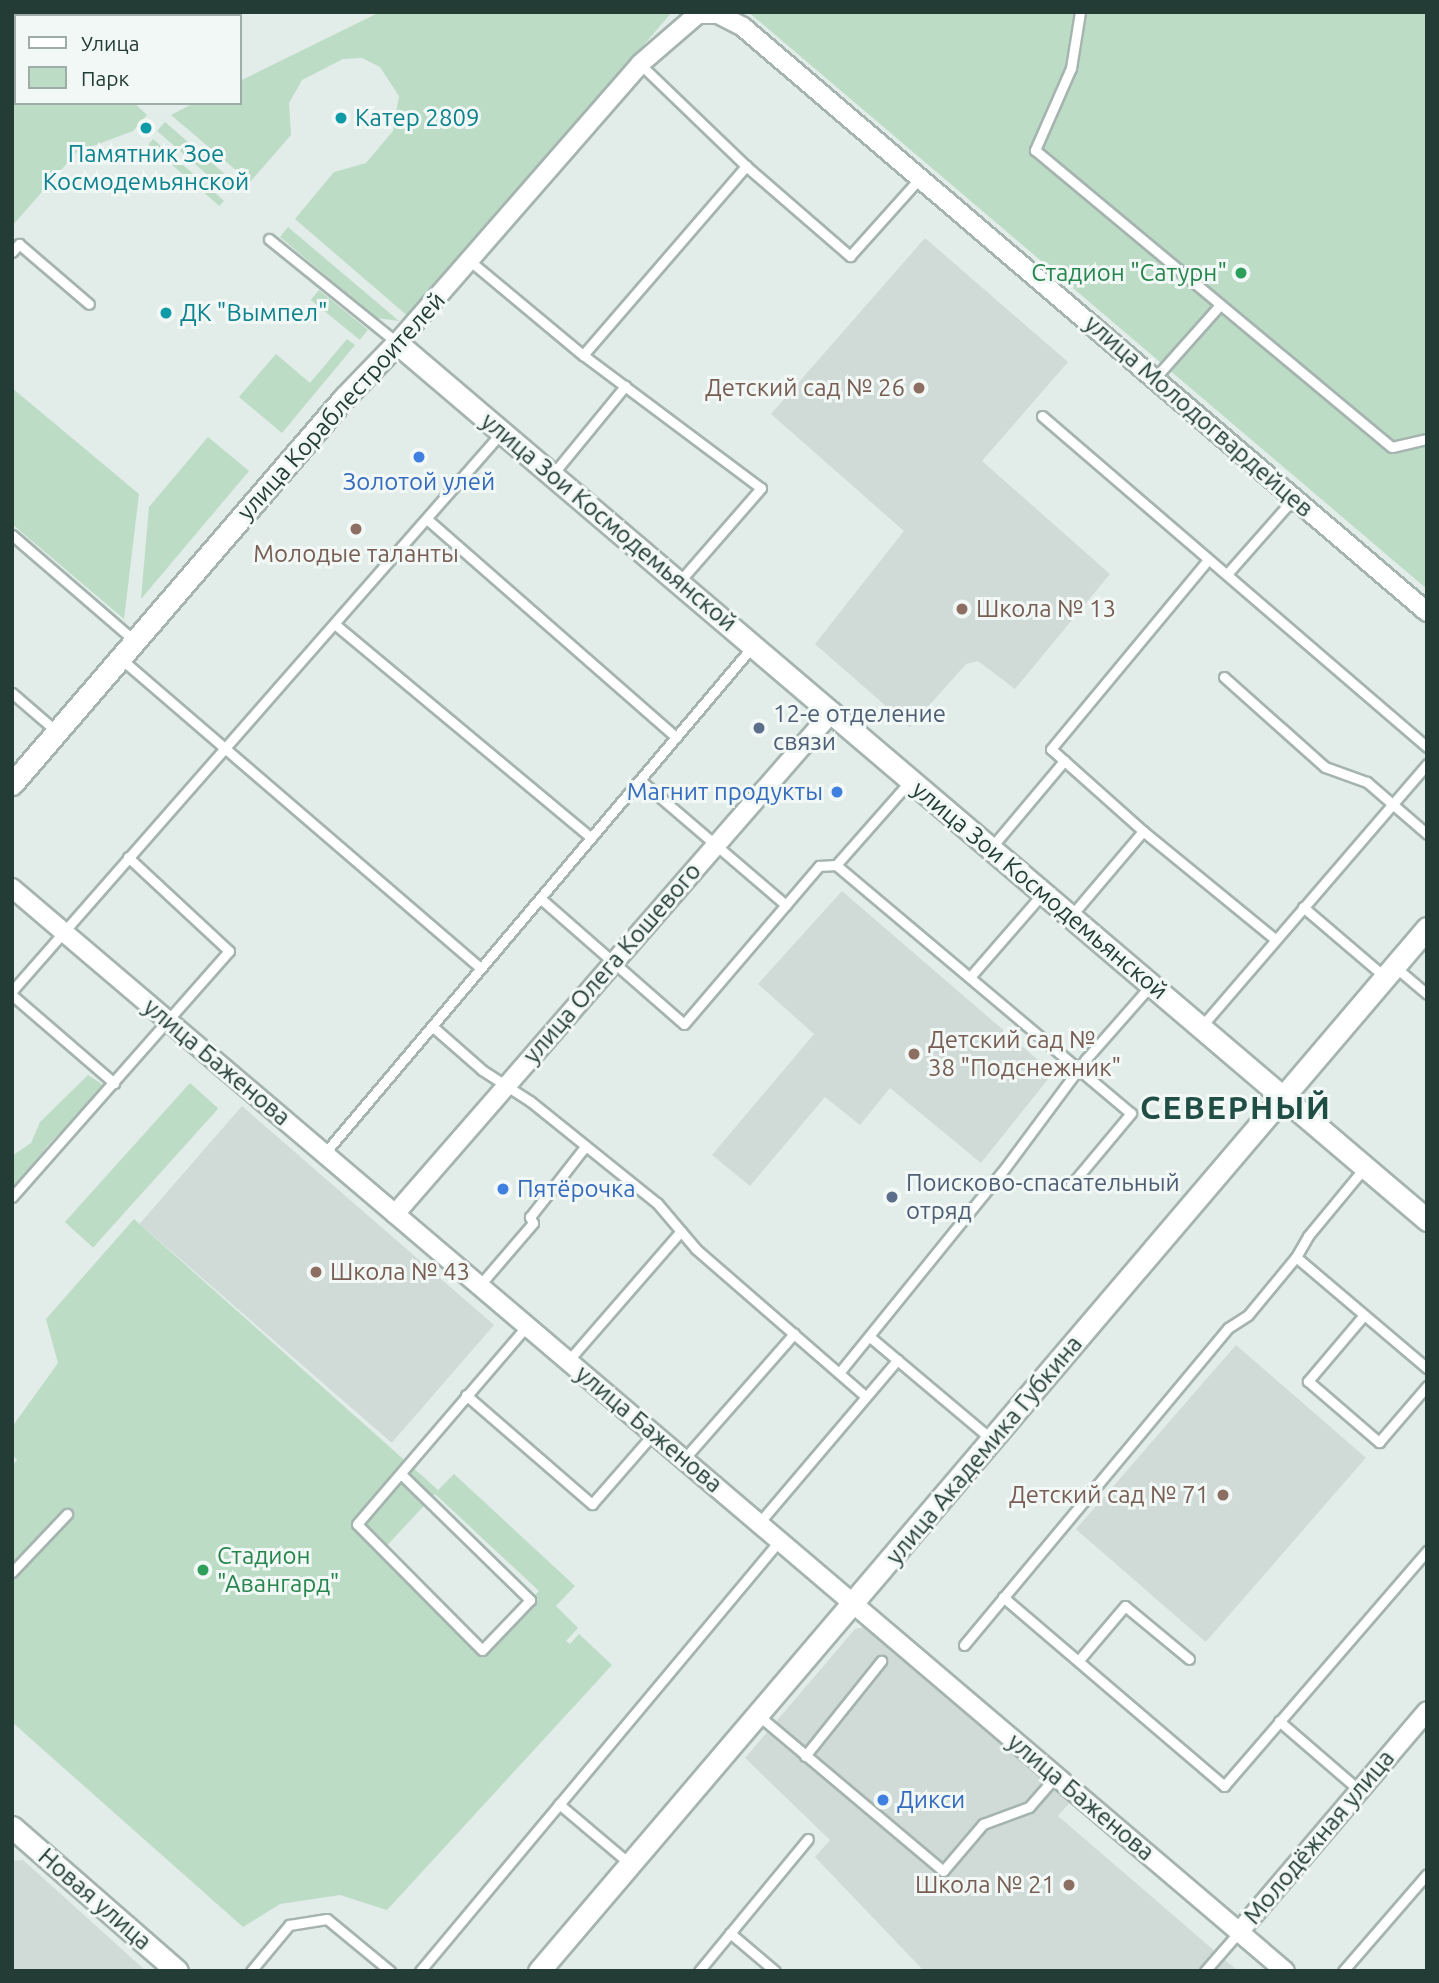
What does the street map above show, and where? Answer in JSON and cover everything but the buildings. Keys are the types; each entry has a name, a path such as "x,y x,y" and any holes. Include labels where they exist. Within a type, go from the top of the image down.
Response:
{"street":[{"name":"улица Молодогвардейцев","path":"673,31 698,14 718,14 743,27 1427,612"},
{"name":"улица Кораблестроителей","path":"12,784 640,64 673,31"},
{"name":"улица Зои Космодемьянской","path":"397,343 1365,1167 1424,1212"},
{"name":"улица Олега Кошевого","path":"395,1214 831,712"},
{"name":"улица Баженова","path":"12,888 1285,1971"},
{"name":"улица Академика Губкина","path":"539,1971 1427,928"},
{"name":"Молодёжная улица","path":"1239,1932 1427,1711"},
{"name":"Новая улица","path":"12,1827 177,1971"}],"lane":[{"path":"1080,12 1072,68 1035,150 1392,447 1427,439"},
{"path":"640,64 746,166 850,256 921,177"},
{"path":"583,355 746,166"},
{"path":"269,239 397,343"},
{"path":"12,252 19,244 89,304"},
{"path":"470,261 583,355 761,488 679,582"},
{"path":"1155,379 1220,305"},
{"path":"553,475 625,386"},
{"path":"1042,416 1427,747"},
{"path":"114,1083 12,993 128,857 337,626 502,432"},
{"path":"1227,575 1294,498"},
{"path":"428,520 676,737"},
{"path":"12,536 135,641"},
{"path":"1208,560 1051,748 1143,831 1275,939"},
{"path":"337,626 591,838"},
{"path":"324,1154 753,646"},
{"path":"120,659 481,968"},
{"path":"1224,677 1325,768 1367,782 1427,834"},
{"path":"12,693 57,731"},
{"path":"991,848 1064,761"},
{"path":"1201,1027 1427,764"},
{"path":"640,780 786,905"},
{"path":"836,865 911,780"},
{"path":"1070,916 1143,831"},
{"path":"12,1197 229,951 128,857"},
{"path":"540,898 684,1024 818,866 836,865 1131,1113 1071,1185"},
{"path":"970,977 1042,893"},
{"path":"1303,907 1390,971 1427,993"},
{"path":"839,1373 1079,1069 1151,985"},
{"path":"432,1026 657,1203 681,1231 866,1396"},
{"path":"479,1286 533,1223 530,1217 584,1148"},
{"path":"964,1645 1228,1328 1248,1315 1365,1167"},
{"path":"568,1361 681,1231"},
{"path":"1296,1257 1427,1367"},
{"path":"1364,1315 1308,1381 1379,1442 1427,1386"},
{"path":"402,1475 530,1600 482,1650 357,1524 402,1475 466,1395 527,1326"},
{"path":"684,1459 794,1334"},
{"path":"870,1337 992,1440"},
{"path":"759,1522 897,1360"},
{"path":"466,1395 592,1504 654,1433"},
{"path":"12,1572 67,1514"},
{"path":"420,1971 780,1540"},
{"path":"1003,1597 1224,1786 1427,1551"},
{"path":"1079,1660 1125,1606 1189,1659"},
{"path":"805,1756 881,1661"},
{"path":"758,1715 943,1871 983,1824 1029,1807 1056,1776"},
{"path":"1279,1721 1359,1790"},
{"path":"559,1804 631,1864"},
{"path":"699,1971 808,1839"},
{"path":"1343,1971 1427,1874"},
{"path":"251,1971 289,1926 327,1919 390,1971"},
{"path":"1205,1971 1239,1932"},
{"path":"730,1933 775,1971"}],"shaded area":[{"path":"925,238 1068,362 982,461 1110,574 1015,689 978,661 966,664 910,727 815,644 904,531 771,414"},
{"name":"Детский сад № 38 \"Подснежник\"","path":"842,891 1053,1073 981,1163 890,1088 860,1125 825,1097 750,1186 712,1155 814,1034 758,984"},
{"name":"Школа № 43","path":"242,1106 494,1325 392,1443 140,1224"},
{"name":"Детский сад № 71","path":"1236,1345 1366,1458 1206,1642 1076,1529"},
{"path":"865,1627 1071,1801 1058,1816 1238,1971 924,1971 815,1857 830,1840 745,1758 855,1629"},
{"path":"23,1860 146,1971 12,1971 12,1861"}],"green space":[{"path":"380,12 672,12 410,318 295,219 334,172 366,163 393,131 399,96 380,67 362,58 343,59 302,80 289,103 291,135 250,182 171,115 190,105 242,105 242,80"},
{"name":"Стадион \"Сатурн\"","path":"748,12 1427,12 1427,589 766,27"},
{"path":"12,76 14,105 136,105 147,115 133,131 77,152 12,226"},
{"path":"165,122 236,184 228,193 157,131"},
{"path":"153,139 224,201 219,206 148,144"},
{"path":"288,227 399,321 376,318 280,237"},
{"path":"319,290 368,330 360,340 311,300"},
{"path":"347,339 355,345 282,433 239,397 276,354 310,383"},
{"path":"12,388 139,494 124,619 12,524"},
{"path":"208,437 249,471 141,599 149,507"},
{"path":"88,1075 102,1084 96,1096 48,1145 17,1186 12,1184 12,1156 31,1143 40,1122"},
{"path":"190,1083 218,1108 93,1247 65,1222"},
{"name":"Стадион \"Авангард\"","path":"134,1219 438,1490 454,1474 575,1586 556,1606 578,1628 566,1641 570,1644 579,1634 612,1665 387,1910 340,1895 280,1904 243,1927 12,1722 12,1466 17,1460 12,1454 12,1427 58,1363 46,1319","holes":["435,1494 539,1591 477,1655 378,1555"]}],"place":[{"name":"Катер 2809","path":"341,118"},
{"name":"Памятник Зое Космодемьянской","path":"146,128"},
{"name":"Стадион \"Сатурн\"","path":"1241,273"},
{"name":"ДК \"Вымпел\"","path":"166,313"},
{"name":"Детский сад № 26","path":"919,388"},
{"name":"Золотой улей","path":"419,457"},
{"name":"Молодые таланты","path":"356,529"},
{"name":"Школа № 13","path":"962,609"},
{"name":"12-е отделение связи","path":"759,728"},
{"name":"Магнит продукты","path":"837,792"},
{"name":"Детский сад № 38 \"Подснежник\"","path":"914,1054"},
{"name":"Пятёрочка","path":"503,1189"},
{"name":"Поисково-спасательный отряд","path":"892,1197"},
{"name":"Школа № 43","path":"316,1272"},
{"name":"Детский сад № 71","path":"1223,1495"},
{"name":"Стадион \"Авангард\"","path":"203,1570"},
{"name":"Дикси","path":"883,1800"},
{"name":"Школа № 21","path":"1069,1885"}],"district":[{"name":"СЕВЕРНЫЙ","path":"1236,1107"}]}
